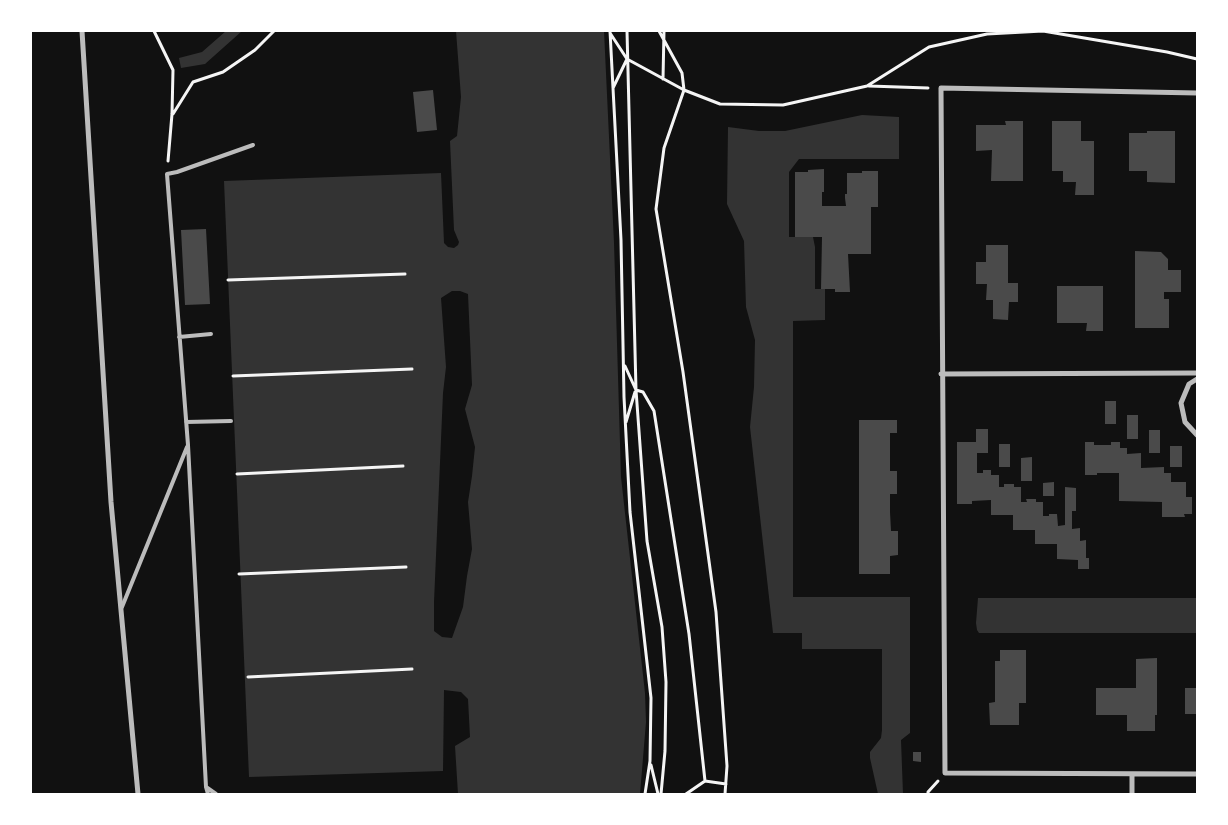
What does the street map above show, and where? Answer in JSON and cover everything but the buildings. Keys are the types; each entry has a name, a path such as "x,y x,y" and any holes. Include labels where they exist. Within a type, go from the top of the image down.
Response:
{"street":[{"path":"82,31 111,502 138,794"},
{"path":"1197,93 941,88 941,374 945,773 1197,774"},
{"path":"941,374 1197,373"},
{"path":"1197,379 1189,384 1181,403 1185,422 1197,435"},
{"path":"1132,774 1132,794"}],"lane":[{"path":"208,794 206,788 188,445 167,174 253,145"},
{"path":"179,337 211,334"},
{"path":"186,422 231,421"},
{"path":"121,609 188,445"},
{"path":"206,788 216,794"}],"path":[{"path":"154,31 173,70 172,114 167,174"},
{"path":"172,114 193,82 223,72 255,50 274,31"},
{"path":"627,31 636,390 648,541 662,627 666,682 665,751 659,794"},
{"path":"659,31 682,73 684,90 664,148 656,209 683,372 716,612 727,766 725,794"},
{"path":"663,79 664,31"},
{"path":"867,86 928,47 987,34 1042,31 1167,52 1197,59"},
{"path":"610,32 627,59 684,90 720,104 783,106 867,86 941,88"},
{"path":"610,32 621,240 625,425 630,512 650,682 650,761 645,794"},
{"path":"613,88 627,59"},
{"path":"228,280 405,274"},
{"path":"624,364 636,390 625,425"},
{"path":"233,376 412,369"},
{"path":"636,390 643,392 654,411 688,634 705,780"},
{"path":"236,474 403,466"},
{"path":"239,574 406,567"},
{"path":"248,677 412,669"},
{"path":"650,761 659,794"},
{"path":"686,794 705,780 726,784"}],"shaded area":[{"path":"226,31 242,31 205,64 181,68 179,58 202,52"},
{"path":"456,31 604,31 614,243 621,477 645,693 646,722 640,794 458,794 455,746 470,737 468,699 461,692 444,690 443,771 249,777 224,181 441,173 444,243 448,247 454,248 459,242 454,230 450,141 457,136 461,97","holes":["452,291 468,294 472,385 465,409 475,447 468,502 472,549 463,607 452,638 442,637 434,631 443,393 446,367 441,298"]},
{"path":"862,115 899,117 899,159 799,159 789,172 789,237 813,237 815,247 815,289 825,289 825,320 793,321 793,597 910,597 910,733 901,740 903,794 878,794 870,758 870,752 881,738 882,730 882,649 802,649 802,633 773,633 750,427 754,387 755,340 746,307 744,241 727,204 728,127 759,131 785,131"},
{"path":"978,598 1197,598 1197,633 979,633 976,623"}]}
